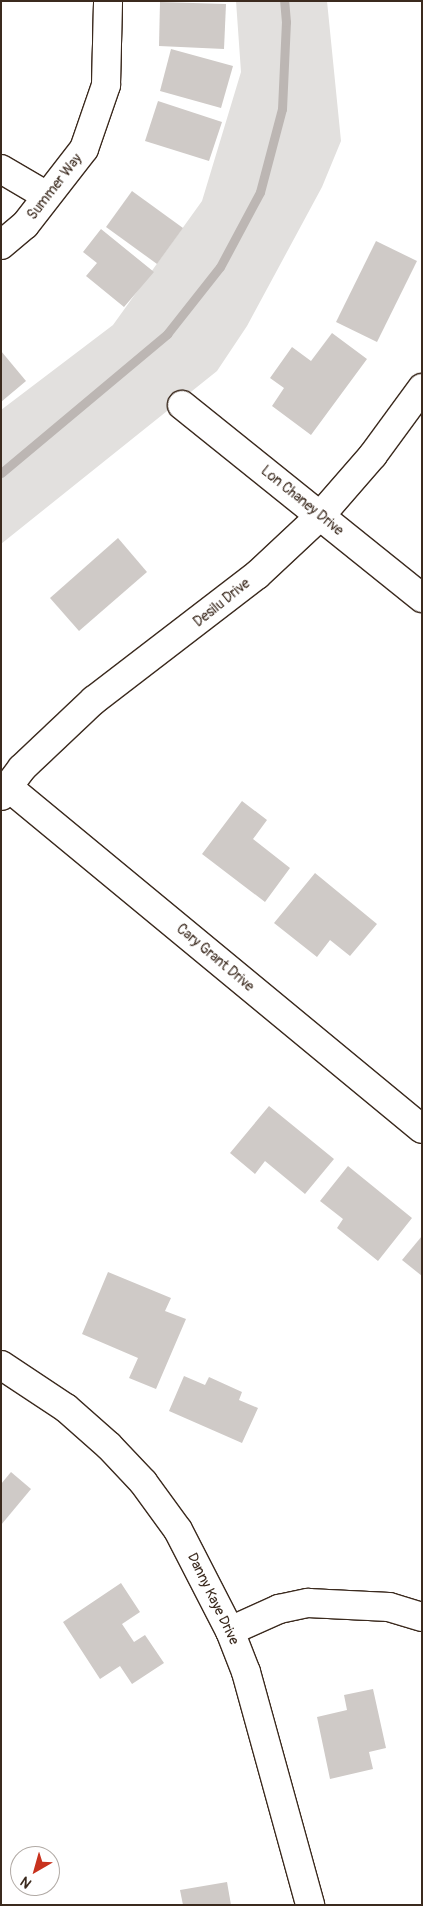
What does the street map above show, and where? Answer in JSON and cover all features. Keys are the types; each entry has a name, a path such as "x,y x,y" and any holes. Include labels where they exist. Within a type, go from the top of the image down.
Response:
{"street":[{"name":"Summer Way","path":"1,245 25,224 84,150 106,85 108,1"},
{"path":"1,169 47,196"},
{"name":"Desilu Drive","path":"4,792 22,768 94,700 249,582 320,516 373,455 422,388"},
{"name":"Lon Chaney Drive","path":"182,405 422,598"},
{"name":"Cary Grant Drive","path":"4,792 422,1129"},
{"name":"Danny Kaye Drive","path":"1,1365 66,1408 144,1482 178,1530 230,1631 246,1672 310,1905"},
{"path":"230,1631 279,1609 308,1603 389,1607 422,1617"}],"shaded area":[{"path":"236,1 327,1 341,141 322,187 247,326 217,371 1,544 1,410 113,325 202,201 241,72"}],"building":[{"path":"160,2 226,4 224,49 159,46"},
{"path":"171,49 233,66 221,108 160,91"},
{"path":"158,101 222,122 209,161 145,141"},
{"path":"132,191 183,228 157,264 106,227"},
{"path":"101,229 154,272 124,307 86,276 97,263 83,252"},
{"path":"376,241 417,261 377,342 336,322"},
{"path":"332,333 367,359 311,435 272,406 284,388 270,378 292,347 311,361"},
{"path":"1,351 26,381 1,402"},
{"path":"118,538 147,572 79,631 50,598"},
{"path":"242,801 267,820 253,839 290,868 265,902 202,854"},
{"path":"315,873 377,924 350,956 330,940 317,957 274,923"},
{"path":"269,1106 334,1159 305,1194 265,1161 255,1174 230,1153"},
{"path":"348,1166 412,1218 378,1261 337,1228 343,1219 320,1201"},
{"path":"422,1236 422,1276 402,1260"},
{"path":"108,1272 171,1298 165,1311 186,1319 156,1389 129,1378 138,1358 82,1334"},
{"path":"184,1376 205,1385 209,1377 242,1392 239,1400 258,1408 242,1443 169,1411"},
{"path":"11,1472 31,1489 1,1525 1,1484"},
{"path":"121,1583 140,1612 122,1624 134,1642 145,1635 164,1663 132,1684 120,1666 100,1679 63,1622"},
{"path":"373,1689 386,1748 369,1752 373,1769 330,1779 317,1717 347,1710 344,1695"},
{"path":"227,1882 231,1905 183,1905 180,1890"}],"waterway":[{"path":"1,473 167,334 220,267 260,192 282,109 286,22 284,1"}]}
